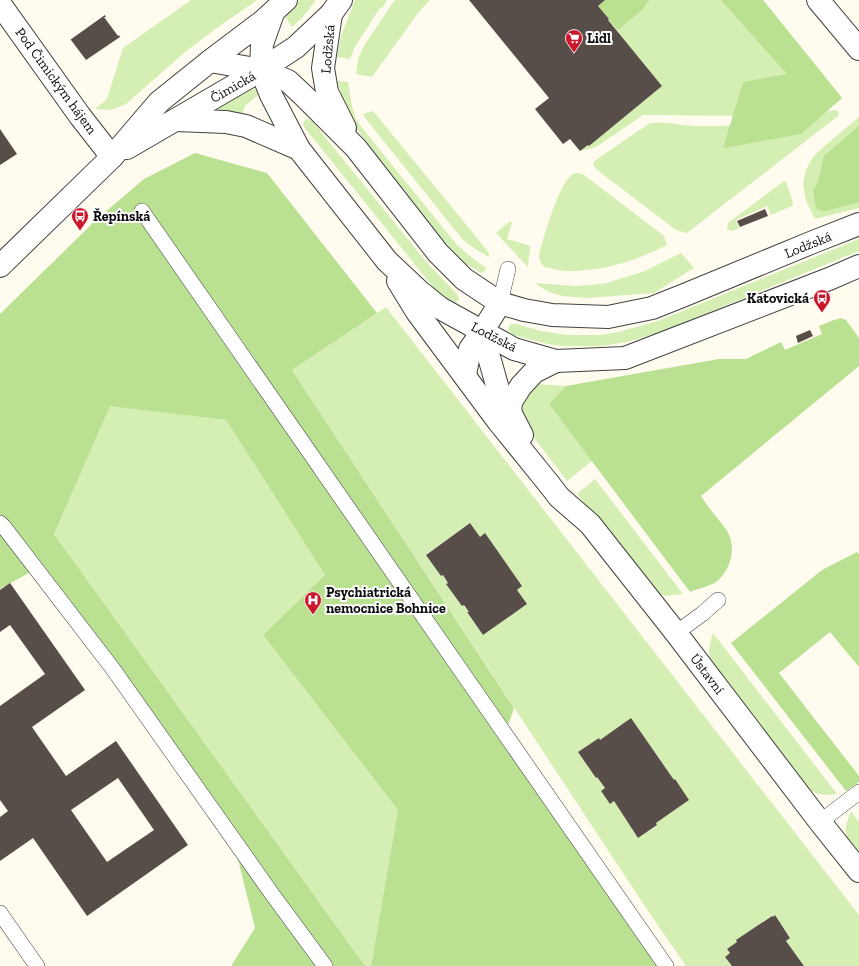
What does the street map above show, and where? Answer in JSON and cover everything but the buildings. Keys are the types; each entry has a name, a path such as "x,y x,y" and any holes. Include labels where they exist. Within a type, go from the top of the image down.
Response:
{"street":[{"path":"818,0 859,49"},
{"name":"Pod Čimickým hájem","path":"0,4 80,116 112,157"},
{"name":"Čimická","path":"0,266 112,157 159,102 263,21 279,6"},
{"name":"Lodžská","path":"279,6 262,44 261,70 271,95 299,149 386,260 419,291 440,308 514,349 556,361 625,358 859,266"},
{"name":"Čimická","path":"112,157 261,70 296,47 336,7"},
{"name":"Lodžská","path":"336,7 323,68 326,92 356,148"},
{"name":"Lodžská","path":"210,61 261,70 288,81 356,148 438,253 464,279 500,303 524,310 552,315 608,317 652,308 859,224"},
{"path":"176,120 226,122 246,126 299,149"},
{"path":"386,260 417,312 498,421 548,484"},
{"path":"464,375 470,349 500,303"},
{"path":"482,332 498,389 548,484"},
{"path":"510,413 511,402 521,386 534,372 556,361"},
{"name":"Ústavní","path":"548,484 559,497 590,524 859,871"}],"lane":[{"path":"142,211 666,966"},
{"path":"500,303 508,269"},
{"path":"0,523 113,669 272,894 325,966"},
{"path":"676,633 718,600"},
{"path":"820,822 859,792"},
{"path":"0,913 37,966"}],"green space":[{"path":"191,0 257,0 184,53 126,104 111,110 95,109 107,99 123,48"},
{"path":"300,0 316,0 303,17 292,27 285,16"},
{"path":"355,0 387,0 383,7 379,9 355,47 350,59 337,57 341,36"},
{"path":"395,0 430,0 418,13 372,77 356,74 358,59 362,50"},
{"path":"605,0 763,0 842,98 756,116 643,115 596,147 580,151 662,86 608,20"},
{"path":"605,0 649,0 643,9 618,30 598,6"},
{"path":"721,0 763,0 842,98 801,134 723,148 743,82 787,74"},
{"path":"337,81 348,82 354,114 361,127 457,245 486,268 484,272 482,273 464,263 444,241 356,128 348,114"},
{"path":"253,88 259,94 245,106 242,114 222,112 219,110 221,105"},
{"path":"834,110 838,111 838,116 687,233 676,230 596,169 593,165 597,159 650,123 693,126 744,125 790,119"},
{"path":"373,111 486,249 489,253 489,257 463,240 366,119 363,114"},
{"path":"859,117 859,208 815,219 806,201 803,184 806,170 813,157 821,149"},
{"path":"307,119 312,121 428,264 456,293 459,300 455,303 450,302 434,288 304,127 304,121"},
{"path":"859,126 859,202 821,211 816,208 813,191 818,181 824,156"},
{"path":"195,153 267,173 377,313 292,370 514,708 505,734 662,966 371,966 398,810 263,635 325,575 226,420 110,406 54,534 365,966 231,966 255,928 232,835 43,565 0,589 0,314 96,220 144,179"},
{"path":"579,173 584,175 664,236 667,245 631,261 592,270 566,271 545,267 540,262 539,255 552,212 562,188 568,179 573,174"},
{"path":"784,181 786,182 793,203 792,206 771,215 767,206 736,220 739,228 733,231 728,230 728,223"},
{"path":"510,221 512,223 507,239 528,245 530,247 528,267 496,233"},
{"path":"859,239 859,251 658,333 627,342 600,346 564,346 548,344 513,335 509,332 508,328 511,324 516,324 541,331 567,335 600,335 618,332 658,321"},
{"path":"681,253 694,268 654,293 587,298 562,296 549,292 536,283 574,286 607,283 645,271"},
{"path":"386,307 859,915 859,966 804,966 786,941 790,937 775,915 773,917 771,916 737,940 737,942 727,949 730,953 725,957 732,966 686,966 648,911 292,370","holes":["470,523 480,537 485,533 522,586 517,590 527,604 483,635 467,613 469,612 446,584 448,583 443,575 441,576 426,554","631,718 689,800 656,823 657,826 638,838 614,801 610,804 601,791 605,788 597,777 596,778 578,752 599,738 600,740"]},
{"path":"841,318 846,320 859,338 859,366 701,496 727,531 732,544 732,551 729,565 716,582 690,592 549,404 566,386 719,359 746,359 781,342 785,350 822,334 819,326"},
{"path":"535,384 566,386 549,404 592,461 567,481 525,426 521,409 525,396"},
{"path":"110,405 226,420 325,575 263,635 398,810 371,966 365,966 54,534"},
{"path":"595,479 683,594 666,596 655,593 648,587 577,494"},
{"path":"857,552 859,554 859,667 830,632 779,673 859,776 859,782 846,791 731,643 822,570"},
{"path":"713,633 837,794 817,794 800,784 713,670 709,652"},
{"path":"851,811 859,822 859,860 851,848 846,832 846,826"}],"place":[{"name":"Lidl","path":"574,53"},
{"name":"Řepínská","path":"80,231"},
{"name":"Katovická","path":"822,313"},
{"name":"Psychiatrická nemocnice Bohnice","path":"313,615"}]}
